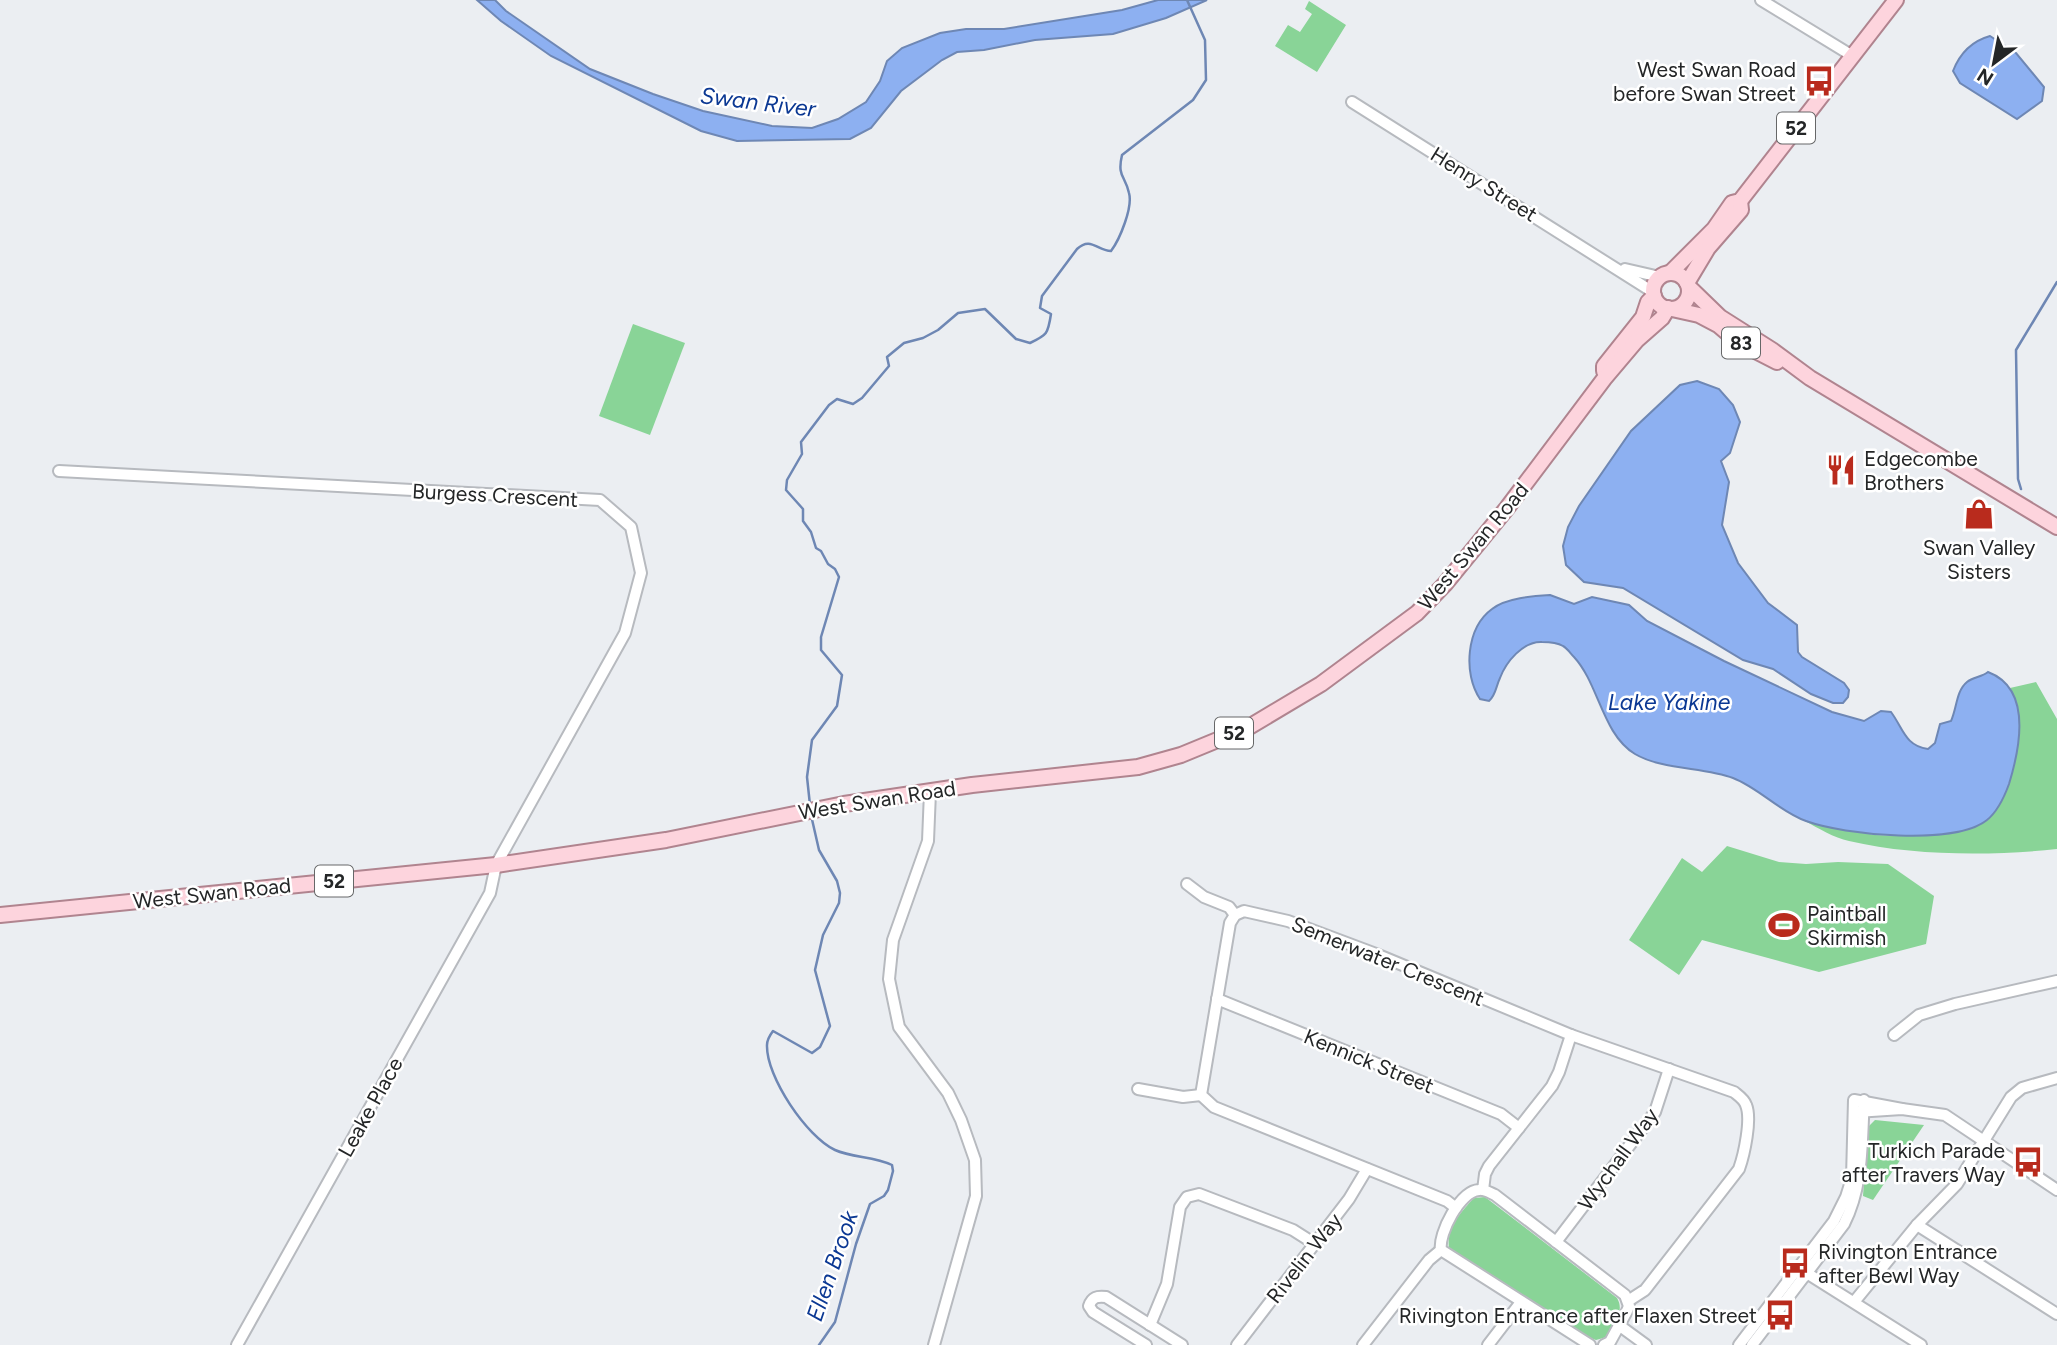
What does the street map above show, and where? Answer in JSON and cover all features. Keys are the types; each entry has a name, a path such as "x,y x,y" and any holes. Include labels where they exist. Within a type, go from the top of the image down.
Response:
{"main road":[{"name":"52","path":"1654,294 1656,281 1714,229 1732,203 1740,201 1896,0"},
{"name":"52","path":"1670,308 1683,304 1687,299 1688,285 1708,248 1741,210 1740,201"},
{"path":"1665,275 1680,275 1688,285"},
{"name":"83","path":"1688,285 1720,317 1810,378 2057,527"},
{"path":"1654,294 1659,304 1670,308"},
{"name":"West Swan Road","path":"1604,379 1604,366 1643,317 1654,294"},
{"name":"83","path":"1670,308 1709,320 1752,350 1810,378"},
{"name":"West Swan Road","path":"0,915 496,865 666,839 844,804 1138,766 1181,755 1249,727 1321,684 1416,613 1445,584 1555,447 1604,379 1637,340 1670,308"}],"street":[{"path":"1761,0 1851,55"},
{"name":"Henry Street","path":"1352,102 1616,267 1654,294"},
{"name":"Henry Street","path":"1616,267 1665,275"},
{"name":"Burgess Crescent","path":"59,471 600,500 631,527 641,573 625,633 496,865"},
{"path":"930,792 928,841 893,940 889,979 899,1027 948,1093 961,1120 975,1160 976,1196 934,1345"},
{"name":"Leake Place","path":"237,1345 490,893 496,865"},
{"path":"1187,884 1204,897 1228,907 1235,915 1230,923 1201,1096"},
{"name":"Semerwater Crescent","path":"1235,915 1244,911 1288,921 1376,954 1571,1035 1734,1092 1745,1101 1748,1109 1745,1155 1739,1169 1645,1290 1628,1301"},
{"path":"1894,1035 1907,1023 1931,1012 2057,981"},
{"name":"Kennick Street","path":"1217,999 1501,1114 1519,1128"},
{"path":"1483,1190 1489,1166 1552,1086 1571,1035"},
{"name":"Wychall Way","path":"1556,1242 1655,1112 1669,1069"},
{"path":"1854,1303 1917,1225 1957,1184 2011,1097 2022,1087 2057,1078"},
{"path":"1138,1089 1183,1097 1201,1096 1214,1107 1447,1201 1456,1208"},
{"path":"1739,1345 1844,1224 1854,1205 1859,1185 1859,1100 1902,1110 1945,1115 2057,1190"},
{"path":"1858,1113 1902,1110"},
{"name":"Rivelin Way","path":"1237,1345 1349,1199 1367,1169"},
{"path":"1590,1345 1441,1250 1439,1242 1443,1232 1456,1208 1470,1193 1483,1190 1495,1195 1628,1301 1629,1306 1620,1326 1610,1342 1604,1345"},
{"path":"1150,1325 1167,1284 1180,1206 1186,1197 1199,1194 1293,1230 1315,1244"},
{"path":"1917,1225 2057,1314"},
{"path":"1363,1345 1429,1260 1441,1250"},
{"path":"1802,1270 1921,1345"},
{"path":"1752,1345 1802,1270"},
{"path":"1146,1345 1127,1340 1093,1312 1089,1306 1091,1300 1097,1296 1106,1297 1182,1345"},
{"path":"1488,1345 1521,1302"},
{"path":"1620,1326 1646,1345"}],"green space":[{"path":"1309,1 1346,25 1317,72 1275,46 1288,25 1300,32 1312,14 1305,9"},
{"path":"633,324 685,343 650,435 599,416"},
{"path":"2036,682 2057,719 2057,849 1979,854 1899,850 1843,840 1805,821 1875,835 1905,836 1973,828 1988,820 2007,788 2017,703 2010,688"},
{"name":"Paintball Skirmish","path":"1727,846 1779,862 1888,864 1934,896 1926,944 1819,972 1702,940 1679,975 1629,940 1682,858 1702,872"},
{"path":"1875,1120 1924,1125 1873,1200 1863,1196 1868,1127"},
{"path":"1485,1197 1617,1298 1619,1313 1607,1337 1596,1340 1584,1336 1449,1249 1450,1234 1459,1215 1474,1198"}],"water":[{"name":"Swan River","path":"477,0 495,0 506,11 590,69 653,94 703,111 772,126 812,128 838,119 866,102 880,81 887,61 902,48 940,33 966,29 1004,29 1122,10 1158,0 1207,0 1166,18 1113,34 1035,40 984,50 957,52 901,91 871,128 850,139 737,141 701,131 551,56 501,21"},
{"path":"1990,36 2016,53 2044,87 2042,101 2017,119 1960,83 1953,71 1967,49"},
{"path":"1697,381 1719,389 1733,405 1740,422 1730,453 1721,461 1729,482 1722,525 1738,563 1768,603 1797,625 1798,652 1802,657 1844,683 1849,690 1843,703 1833,703 1811,694 1773,669 1743,660 1623,588 1584,582 1566,565 1563,546 1568,527 1579,506 1631,431 1680,385"},
{"name":"Lake Yakine","path":"1550,595 1574,604 1592,597 1629,605 1647,621 1832,712 1864,721 1881,711 1891,712 1909,740 1928,749 1935,743 1940,724 1951,721 1963,686 1969,680 1988,672 2002,680 2012,692 2020,721 2017,754 2009,784 1991,817 1972,828 1951,833 1899,836 1846,830 1796,817 1752,788 1722,774 1670,766 1635,754 1615,734 1582,668 1561,645 1542,642 1522,649 1506,665 1491,699 1480,699 1469,665 1472,639 1483,617 1505,602"}],"waterway":[{"name":"Ellen Brook","path":"810,805 807,777 812,740 837,706 842,675 821,650 821,637 839,577 816,548 811,532 803,521 803,509 786,490 787,480 802,454 801,442 829,405 837,399 853,404 862,398 889,366 887,357 904,343 923,338 938,330 958,313 985,309 1016,339 1030,343 1046,333 1051,314 1040,308 1042,296 1077,249 1090,244 1111,251 1122,231 1130,199 1121,172 1122,155 1193,100 1206,80 1205,40 1187,0"},
{"path":"2021,489 2018,479 2016,350 2057,282"},
{"name":"Ellen Brook","path":"811,815 819,850 837,881 840,893 839,903 823,935 815,970 830,1026 820,1047 812,1053 773,1031 767,1043 768,1058 790,1105 812,1133 835,1150 885,1162 892,1165 893,1171 884,1196 870,1204 835,1322 819,1345"}],"place":[{"name":"West Swan Road before Swan Street","path":"1819,81"},
{"name":"Edgecombe Brothers","path":"1841,470"},
{"name":"Swan Valley Sisters","path":"1979,514"},
{"name":"Paintball Skirmish","path":"1784,925"},
{"name":"Turkich Parade after Travers Way","path":"2028,1162"},
{"name":"Rivington Entrance after Bewl Way","path":"1795,1263"},
{"name":"Rivington Entrance after Flaxen Street","path":"1780,1315"}]}
